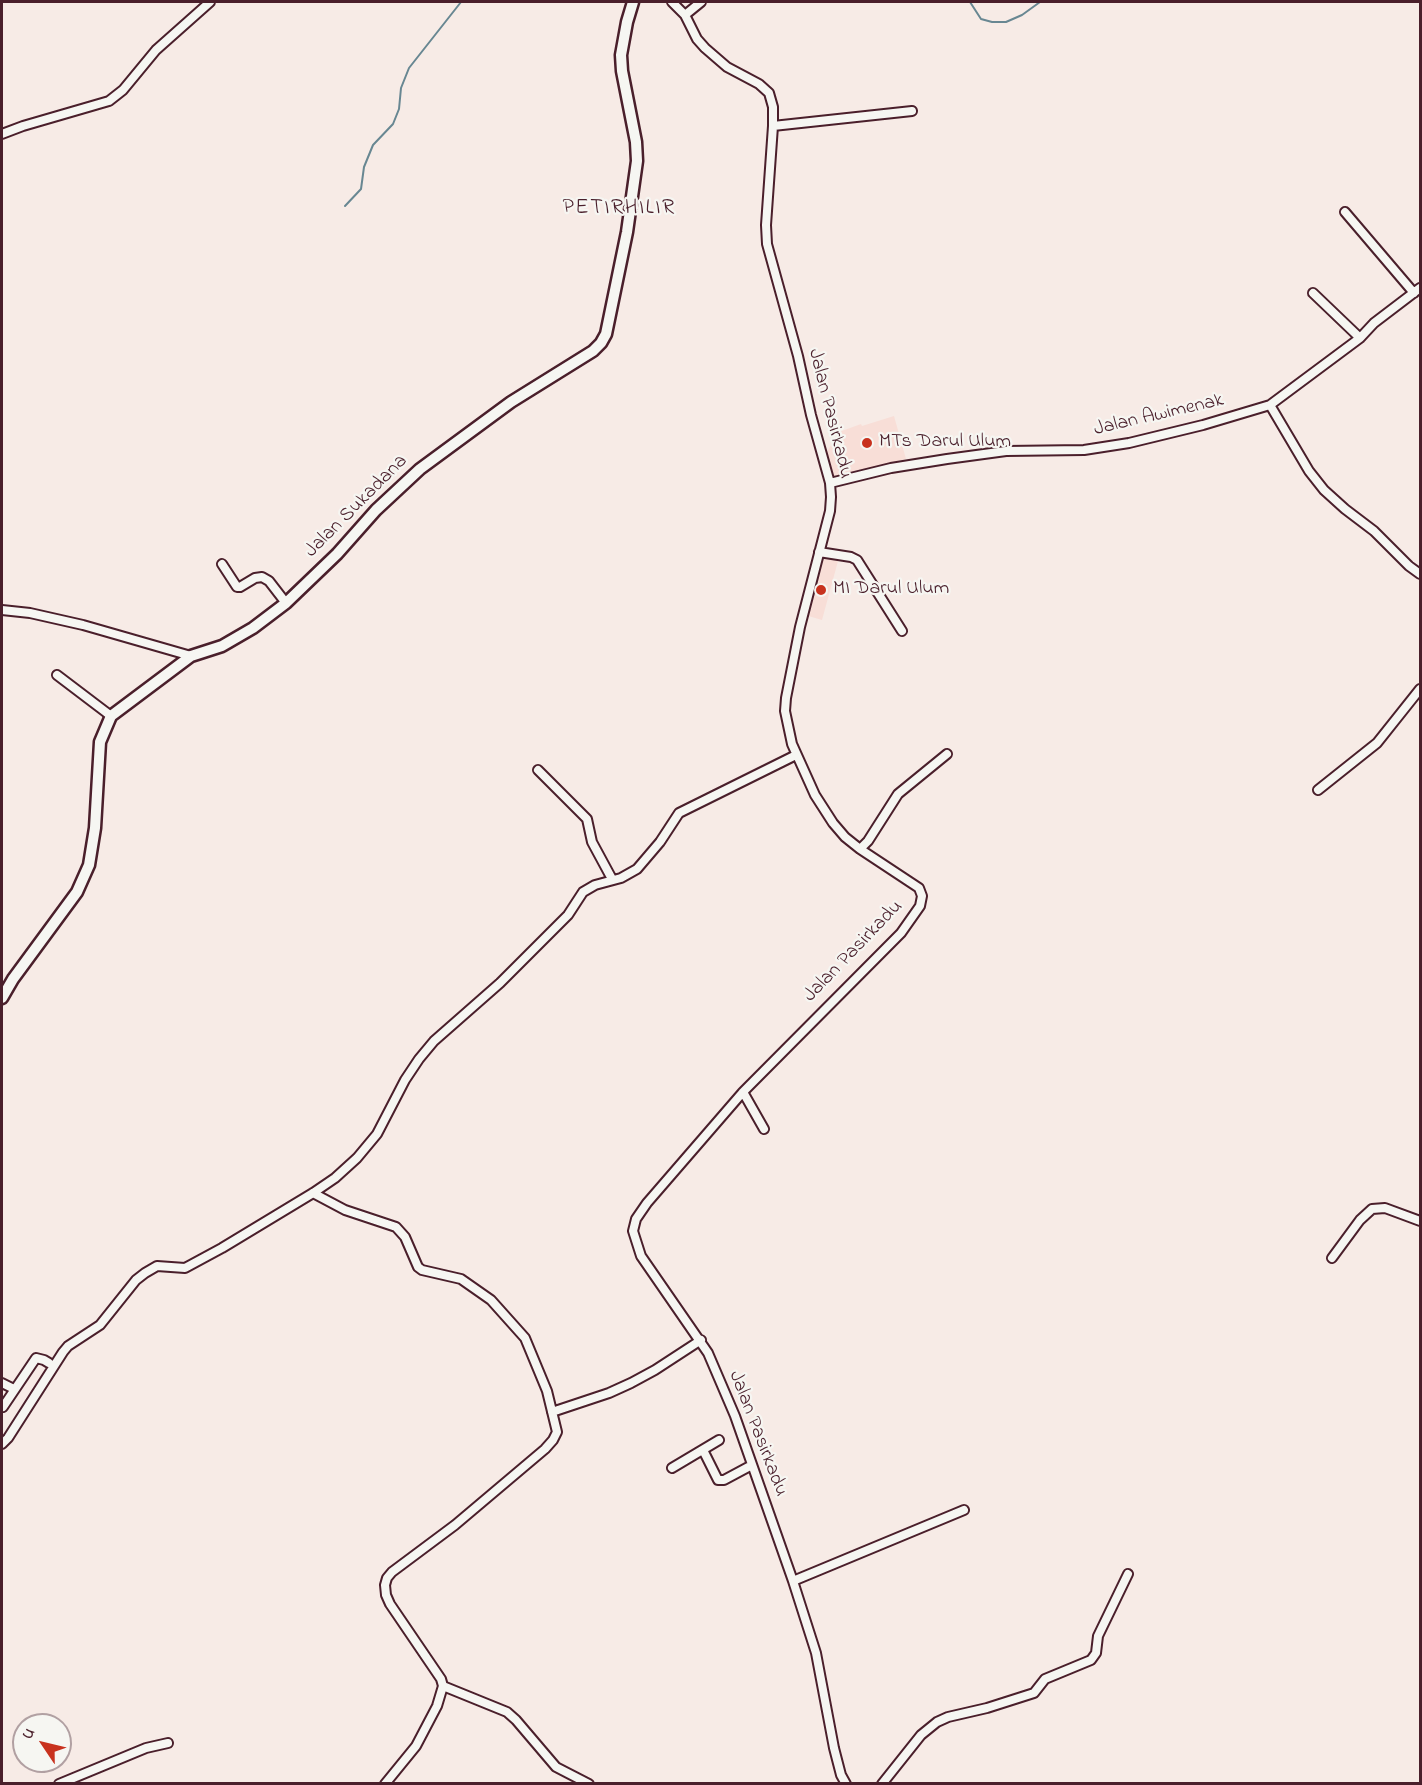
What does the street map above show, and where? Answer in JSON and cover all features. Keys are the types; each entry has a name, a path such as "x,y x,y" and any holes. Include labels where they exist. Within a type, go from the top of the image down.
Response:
{"main road":[{"name":"Jalan Sukadana","path":"111,716 191,656 222,646 253,628 286,603 337,554 376,510 420,469 511,402 593,351 601,343 606,334 627,232 637,161 636,141 621,56 633,2"},
{"path":"2,998 13,979 77,892 89,865 95,828 100,742 103,730 111,716"}],"street":[{"path":"2,134 109,101 123,90 156,50 210,2"},
{"name":"Jalan Pasirkadu","path":"672,2 686,15 697,39 705,48 728,67 759,84 769,93 773,106 766,207 767,244 830,483 830,511 800,627 786,698 786,718 796,755 814,795 832,823 860,849 919,888 922,896 920,906 901,933 743,1092 647,1203 636,1219 633,1231 641,1256 708,1353 735,1416 816,1653 834,1748 841,1775 846,1784"},
{"path":"686,15 701,2"},
{"path":"773,126 912,111"},
{"path":"1345,212 1417,290"},
{"name":"Jalan Awimenak","path":"830,483 891,468 958,458 1005,452 1084,450 1128,443 1203,425 1269,405 1360,338 1374,323 1417,290"},
{"path":"1313,293 1360,338"},
{"path":"1269,405 1324,490 1374,531 1420,574"},
{"path":"819,552 857,560 902,631"},
{"path":"222,564 237,587 262,577 269,581 286,603"},
{"path":"2,610 30,613 83,625 191,656"},
{"path":"57,675 111,716"},
{"path":"1318,790 1377,743 1420,689"},
{"path":"860,849 868,841 898,794 947,754"},
{"path":"2,1444 63,1352 100,1325 136,1280 157,1266 179,1268 189,1266 222,1248 313,1193 335,1178 357,1158 377,1134 405,1080 434,1041 500,983 545,938 567,915 583,892 595,885 621,878 638,869 660,842 679,813 796,755"},
{"path":"538,770 587,819 591,842 612,879"},
{"path":"743,1092 764,1129"},
{"path":"313,1193 345,1210 396,1227 405,1237 417,1267 461,1279 492,1300 525,1338 547,1391 556,1432 553,1440 545,1449 455,1525 387,1578 386,1595 390,1604 441,1679 443,1686 437,1706 416,1746 385,1784"},
{"path":"1332,1258 1360,1220 1372,1209 1385,1208 1420,1221"},
{"path":"552,1412 609,1393 631,1383 673,1360 700,1340"},
{"path":"3,1407 36,1358 48,1364"},
{"path":"2,1383 14,1389"},
{"path":"672,1468 719,1440"},
{"path":"703,1450 718,1480 724,1480 752,1465"},
{"path":"793,1581 964,1510"},
{"path":"882,1784 921,1735 937,1722 1034,1693 1045,1680 1091,1660 1095,1655 1098,1636 1128,1574"},
{"path":"443,1686 507,1712 556,1767 589,1784"},
{"path":"62,1783 146,1748 168,1743"}],"shaded area":[{"name":"MTs Darul Ulum","path":"894,416 906,459 835,478 831,476 825,455 839,432"},
{"name":"MI Darul Ulum","path":"821,556 838,561 822,620 805,615"}],"waterway":[{"path":"345,206 361,189 364,167 373,145 393,124 399,109 401,88 409,68 461,2"},
{"path":"970,2 981,19 992,22 1006,22 1022,15 1040,2"}],"place":[{"name":"MTs Darul Ulum","path":"867,443"},
{"name":"MI Darul Ulum","path":"821,590"}],"district":[{"name":"PETIRHILIR","path":"619,209"}]}
